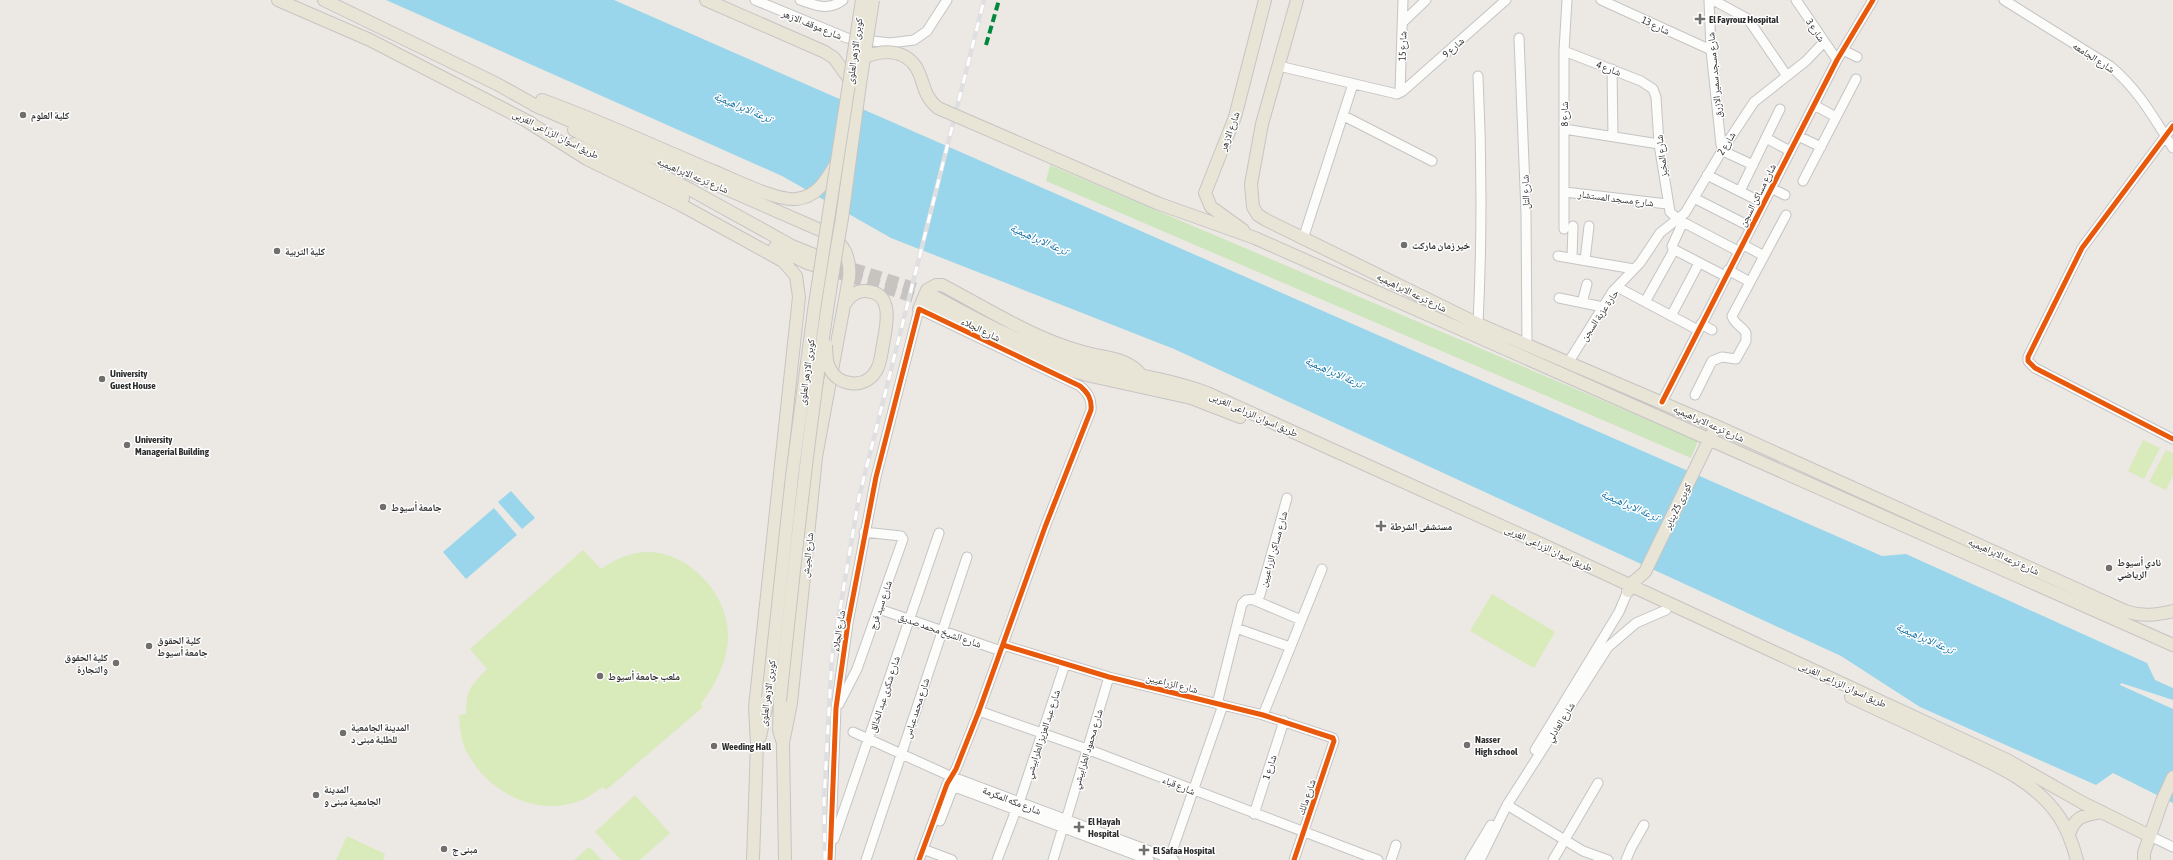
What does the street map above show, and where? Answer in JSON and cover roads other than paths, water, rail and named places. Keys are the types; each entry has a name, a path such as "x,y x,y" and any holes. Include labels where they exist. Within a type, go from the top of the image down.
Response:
{"main road":[{"name":"طريق اسوان الزراعى الغربى","path":"278,0 370,40 525,120 710,211 793,257 834,267 792,246 684,186 590,139 497,84 324,0"},
{"path":"706,0 825,52 842,66 850,80"},
{"name":"كوبرى الازهر العلوى","path":"783,743 779,730 774,700 792,476 814,310 862,0"},
{"name":"كوبرى الازهر العلوى","path":"757,744 764,722 774,700 824,320 842,218 873,0"},
{"name":"شارع الازهر","path":"1255,238 1211,207 1205,193 1235,117 1265,0"},
{"path":"1279,66 1297,0"},
{"path":"865,57 887,51 898,53 916,67 926,95 938,108 1157,203 1255,238"},
{"name":"شارع ترعه الابراهيميه","path":"1279,66 1256,153 1251,184 1253,207 1258,215 1266,220 1478,324 1603,379 1662,402 2137,615 2149,616 2173,611"},
{"path":"497,84 591,119 741,183 787,199 805,198 820,189 837,161"},
{"name":"شارع ترعه الابراهيميه","path":"534,105 818,229 834,238 846,252"},
{"path":"525,120 587,159 683,206 777,257 788,265 796,276 799,290 798,312 756,696 757,744 754,857"},
{"name":"شارع ترعه الابراهيميه","path":"1255,238 2173,645"},
{"name":"شارع الجيش","path":"783,857 783,743 791,703 816,457 850,268 846,252"},
{"path":"927,303 926,290 936,285 942,286 1026,330 1082,352 1127,362 1141,375"},
{"path":"824,320 828,365 835,376 840,380 853,384 866,381 879,366 888,312 883,299 871,291 863,291 848,298 844,305"},
{"name":"طريق اسوان الزراعى الغربى","path":"927,303 1037,348 1081,362 1174,382 1207,393 1555,554 1629,589 1666,610 2004,769 2039,794 2060,817 2069,835 2077,860"},
{"name":"طريق اسوان الزراعى الغربى","path":"927,303 996,339 1052,365 1091,376 1181,395 1212,405 1555,554"},
{"path":"798,312 809,332 816,335 823,335 830,332 840,321"},
{"path":"1598,391 1603,379"},
{"name":"كوبرى 25 يناير","path":"1629,589 1645,572 1716,426"},
{"path":"1992,565 1997,553"},
{"path":"1645,572 1647,593"},
{"name":"طريق اسوان الزراعى الغربى","path":"1629,589 1647,593 2007,760 2102,812 2150,836"},
{"path":"2141,858 2162,801 2173,777"},
{"path":"2069,835 2072,825 2078,819 2102,812"}],"street":[{"name":"شارع موقف الازهر","path":"755,0 847,38 890,43 914,40 926,31 947,0"},
{"path":"800,0 825,8 836,5 843,0"},
{"name":"شارع 15","path":"1400,92 1403,0"},
{"path":"1403,22 1426,0"},
{"name":"شارع 9","path":"1400,92 1506,0"},
{"name":"شارع 8","path":"1567,0 1564,51 1565,192 1572,258"},
{"name":"شارع 13","path":"1601,0 1711,50"},
{"name":"شارع مسجد سمير الازرق","path":"1709,0 1711,50 1722,149"},
{"path":"1713,0 1748,20 1786,76"},
{"name":"شارع مساكن السجن","path":"1662,402 1837,60 1873,0"},
{"name":"شارع الجامعه","path":"2004,0 2110,66 2121,75 2139,94 2173,148"},
{"name":"شارع 3","path":"1798,1 1837,60"},
{"name":"شارع التل","path":"1519,38 1526,213 1527,345"},
{"name":"شارع 2","path":"1681,221 1722,149 1754,102 1824,42"},
{"path":"1843,50 1857,57"},
{"name":"شارع 4","path":"1564,51 1648,84 1653,89"},
{"path":"1279,66 1394,94 1400,92"},
{"path":"1612,69 1613,136"},
{"path":"1478,76 1482,158 1482,241 1478,324"},
{"path":"1803,181 1856,79"},
{"path":"1303,239 1344,116 1353,84"},
{"name":"شارع المخبز","path":"1653,89 1656,97 1659,144 1668,204 1670,212 1681,221"},
{"path":"1814,105 1836,117"},
{"path":"1740,191 1780,109"},
{"path":"1344,116 1432,161"},
{"path":"2173,126 2082,248 2038,336 2028,361 2035,368 2173,439"},
{"path":"1564,129 1659,144"},
{"path":"1798,136 1821,147"},
{"path":"1766,138 1790,150"},
{"path":"1722,149 1752,165"},
{"path":"1707,174 1763,203"},
{"path":"1771,188 1785,195"},
{"name":"شارع مسجد المستشار","path":"1565,192 1668,204"},
{"path":"1694,198 1751,227"},
{"path":"1695,395 1712,361 1722,357 1736,359 1744,345 1746,333 1735,322 1732,316 1786,215"},
{"path":"1645,302 1674,250 1672,246 1681,221 1740,248 1764,256"},
{"name":"حارة عزبة السجن","path":"1568,363 1602,306 1617,287 1634,269 1660,233 1681,221"},
{"path":"1585,260 1589,226"},
{"path":"1674,250 1699,262 1750,282"},
{"path":"1558,256 1634,269"},
{"path":"1671,316 1699,262"},
{"path":"1582,303 1588,284"},
{"path":"1617,287 1671,316 1712,330"},
{"path":"1559,298 1602,306"},
{"name":"شارع الجلاء","path":"830,858 836,708 848,622 864,532 889,420 927,303 1080,386 1086,391 1091,403 1091,410 1045,527 979,711 953,779 919,860"},
{"name":"شارع مساكن الزراعيين","path":"1171,859 1194,791 1220,704 1243,601 1248,599 1254,600 1260,595 1287,498"},
{"name":"شارع سيد فرج","path":"836,708 854,677 903,538 901,536 864,532"},
{"name":"شارع شكرى عبد الخالق","path":"830,858 839,825 939,533"},
{"name":"شارع محمد عباس","path":"866,860 967,557"},
{"path":"1263,715 1322,569"},
{"name":"شارع العادلي","path":"1470,860 1617,616 1629,589"},
{"path":"1254,600 1301,620"},
{"name":"شارع الشيخ محمد صديق","path":"879,609 1002,648"},
{"name":"شارع العادلي","path":"1480,860 1507,806 1608,647 1636,623 1666,610"},
{"path":"1236,628 1290,647"},
{"name":"شارع الزراعيين","path":"1002,648 1109,677 1263,715 1331,736 1334,741"},
{"name":"شارع عبد العزيز الطرابيشي","path":"997,860 1065,664"},
{"name":"شارع محمود الطرابيشي","path":"1053,860 1109,677"},
{"name":"شارع قباء","path":"979,711 1042,732 1378,860"},
{"name":"شارع 1","path":"1254,814 1284,721"},
{"name":"شارع مكه المكرمة","path":"853,732 953,779 1017,806 1171,859"},
{"name":"شارع مالك","path":"1294,860 1334,741"},
{"name":"شارع الجلاء","path":"927,856 953,779"},
{"path":"1553,860 1598,783"},
{"path":"1507,806 1583,851 1608,860"},
{"name":"شارع مكه المكرمة","path":"1064,823 1149,860"},
{"path":"1626,860 1644,825"},
{"path":"2150,836 2173,846"},
{"path":"1391,860 1396,845"},
{"path":"927,856 952,860"}],"water":[{"name":"ترعة الابراهيمية","path":"386,0 614,0 1882,556 1906,554 2147,663 2155,680 2173,688 2173,700 2121,683 2120,685 2173,709 2173,803 2113,773 2096,785 1920,707 1841,656 1174,349 891,238 782,176"},
{"path":"511,491 535,518 522,529 498,502"},
{"path":"494,508 517,535 466,579 443,552"}],"tunnel":[{"path":"835,263 920,290 933,296"},
{"path":"833,271 914,297 929,304"}],"railway":[{"path":"825,860 824,800 832,656 859,497 984,0"}],"place":[{"name":"El Fayrouz Hospital","path":"1700,19"},
{"name":"كلية العلوم","path":"23,115"},
{"name":"خير زمان ماركت","path":"1404,245"},
{"name":"كلية التربية","path":"277,251"},
{"name":"University Guest House","path":"102,379"},
{"name":"University Managerial Building","path":"127,445"},
{"name":"جامعة أسيوط","path":"383,507"},
{"name":"مستشفى الشرطة","path":"1381,526"},
{"name":"نادي أسيوط الرياضي","path":"2109,568"},
{"name":"كلية الحقوق جامعة أسيوط","path":"149,646"},
{"name":"كلية الحقوق والتجارة","path":"116,663"},
{"name":"ملعب جامعة أسيوط","path":"600,676"},
{"name":"المدينة الجامعية للطلبة مبنى د","path":"343,733"},
{"name":"Nasser High school","path":"1467,745"},
{"name":"Weeding Hall","path":"714,746"},
{"name":"المدينة الجامعية مبنى و","path":"316,795"},
{"name":"El Hayah Hospital","path":"1079,827"},
{"name":"مبنى ج","path":"444,849"},
{"name":"El Safaa Hospital","path":"1144,850"}]}
